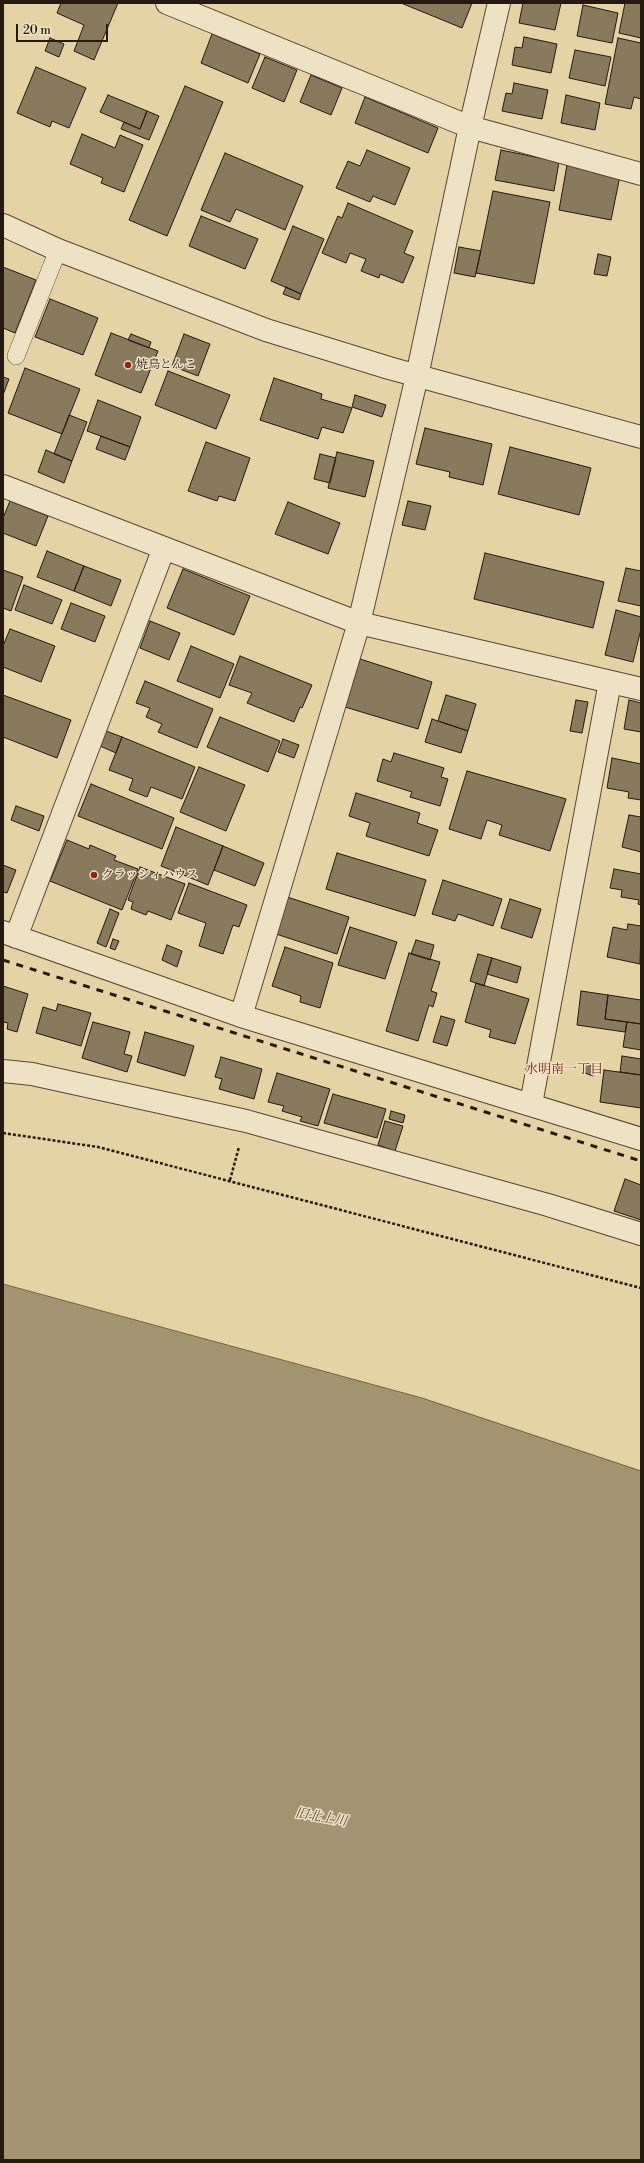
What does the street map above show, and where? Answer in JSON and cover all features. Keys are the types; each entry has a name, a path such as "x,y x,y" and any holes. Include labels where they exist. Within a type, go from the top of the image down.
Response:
{"street":[{"path":"166,3 470,127 641,174"},
{"path":"241,1016 359,623 417,376 470,127 499,3"},
{"path":"3,225 58,250 266,330 417,376 641,437"},
{"path":"3,486 359,623 641,689"},
{"path":"164,548 10,935 241,1016 641,1139"},
{"path":"531,1104 610,682"},
{"path":"3,1071 32,1074 246,1122 548,1205 641,1234"}],"lane":[{"path":"16,356 58,250"}],"path":[{"path":"230,1180 246,1122"},
{"path":"3,1133 98,1147 230,1180 641,1288"}],"water":[{"name":"旧北上川","path":"3,1284 422,1398 641,1471 641,2160 3,2160"}],"building":[{"path":"61,3 118,3 94,60 74,51 84,25 57,13"},
{"path":"401,3 472,3 462,28"},
{"path":"523,3 561,3 555,30 519,23"},
{"path":"625,3 641,3 641,38 619,33"},
{"path":"583,5 618,13 612,43 577,36"},
{"path":"212,34 260,54 248,83 201,63"},
{"path":"524,37 557,44 551,73 512,65 515,47 522,48"},
{"path":"50,38 64,44 59,57 45,51"},
{"path":"618,38 641,43 641,99 634,97 631,109 605,104"},
{"path":"575,50 611,57 605,86 569,78"},
{"path":"265,57 297,70 284,102 252,88"},
{"path":"36,67 86,88 69,128 52,121 50,127 17,113"},
{"path":"311,75 342,88 331,115 300,102"},
{"path":"514,83 548,90 542,119 502,111 506,93 512,94"},
{"path":"185,86 223,102 167,236 129,220"},
{"path":"108,95 147,111 140,129 100,112"},
{"path":"566,95 600,103 595,130 561,123"},
{"path":"365,97 438,128 428,153 355,123"},
{"path":"147,111 159,116 149,140 121,129 124,122 140,129"},
{"path":"82,134 115,148 120,135 143,145 124,192 101,183 103,178 70,164"},
{"path":"367,150 410,168 395,205 373,196 370,202 336,188 348,161 360,166"},
{"path":"501,150 559,162 554,191 495,180"},
{"path":"225,153 303,186 285,230 236,209 230,222 201,210"},
{"path":"567,165 620,176 611,220 559,210"},
{"path":"493,191 550,202 534,284 476,273"},
{"path":"348,203 413,231 404,253 414,257 403,283 380,274 379,278 361,271 366,259 350,253 346,263 322,253 338,216 342,218"},
{"path":"201,216 258,239 245,269 189,246"},
{"path":"293,226 324,239 301,294 271,281"},
{"path":"459,247 481,251 475,277 454,273"},
{"path":"598,254 611,257 607,276 594,274"},
{"path":"3,267 36,280 15,333 3,328"},
{"path":"286,287 301,294 299,300 283,294"},
{"path":"50,299 98,318 83,355 35,337"},
{"path":"111,333 158,351 141,393 95,375"},
{"path":"131,334 151,342 149,348 128,340"},
{"path":"184,334 210,344 198,376 172,366"},
{"path":"25,368 80,389 62,434 8,413"},
{"path":"168,371 230,395 216,429 155,405"},
{"path":"3,377 9,379 3,395"},
{"path":"274,378 322,394 321,399 352,408 343,433 322,427 318,439 260,420"},
{"path":"355,395 386,405 382,417 352,407"},
{"path":"98,400 141,417 130,447 87,431"},
{"path":"69,415 87,422 72,461 54,454"},
{"path":"425,428 492,444 483,485 449,477 450,472 416,464"},
{"path":"101,436 130,447 125,460 96,449"},
{"path":"206,442 250,458 235,501 219,496 217,501 188,491"},
{"path":"510,447 591,468 579,515 498,494"},
{"path":"46,450 72,461 64,483 38,472"},
{"path":"337,452 374,461 365,497 328,488"},
{"path":"320,454 336,458 330,483 314,479"},
{"path":"10,501 48,516 36,546 3,533 3,518"},
{"path":"408,501 431,506 425,530 402,525"},
{"path":"288,502 340,523 328,554 275,534"},
{"path":"47,551 84,566 74,591 37,577"},
{"path":"485,553 604,582 593,628 474,599"},
{"path":"84,566 121,580 111,606 74,591"},
{"path":"626,568 641,571 641,606 618,601"},
{"path":"183,569 250,596 234,635 167,608"},
{"path":"3,570 23,577 11,611 3,608"},
{"path":"24,585 62,600 52,624 15,610"},
{"path":"71,603 105,616 95,642 61,629"},
{"path":"616,610 641,617 641,629 633,662 605,655"},
{"path":"150,621 180,633 169,660 140,648"},
{"path":"10,629 55,646 41,682 3,667 3,646"},
{"path":"191,646 234,664 220,698 177,681"},
{"path":"240,656 312,685 294,722 247,703 252,693 229,685"},
{"path":"360,659 432,682 418,729 345,707"},
{"path":"145,681 213,709 197,748 158,732 162,724 146,717 150,708 136,703"},
{"path":"3,695 71,720 57,758 3,737"},
{"path":"446,695 476,704 468,731 438,721"},
{"path":"576,700 588,702 582,733 570,731"},
{"path":"629,700 641,703 641,732 624,729"},
{"path":"220,717 280,741 268,772 207,747"},
{"path":"432,719 468,731 461,753 425,742"},
{"path":"106,731 122,737 116,753 100,746"},
{"path":"122,737 195,767 182,799 151,787 147,797 129,790 133,779 109,770"},
{"path":"283,739 299,745 294,758 278,752"},
{"path":"394,753 444,768 441,777 448,779 440,806 410,797 412,792 377,781 383,759 391,762"},
{"path":"612,758 641,764 641,800 628,798 629,792 607,788"},
{"path":"199,767 245,785 226,831 180,812"},
{"path":"467,771 566,799 550,851 499,835 502,825 487,820 481,839 449,829"},
{"path":"91,784 174,818 162,849 78,816"},
{"path":"356,793 420,813 417,823 438,830 429,856 366,836 370,823 349,816"},
{"path":"16,806 44,816 39,831 11,820"},
{"path":"629,815 641,817 641,852 622,847"},
{"path":"176,827 223,846 208,885 161,866"},
{"name":"クラッシィハウス","path":"67,840 89,849 90,845 116,856 114,860 138,869 122,910 50,881"},
{"path":"223,846 264,863 255,886 214,870"},
{"path":"337,853 426,880 415,916 326,889"},
{"path":"3,865 16,870 7,893 3,892"},
{"path":"140,867 185,884 171,920 148,911 146,915 131,909 133,902 128,900"},
{"path":"614,869 641,874 641,905 638,904 639,900 621,897 622,890 610,888"},
{"path":"443,880 502,899 493,926 458,914 455,921 432,914"},
{"path":"189,883 247,905 239,927 233,925 223,954 199,946 206,923 178,913"},
{"path":"284,896 349,917 337,954 273,933"},
{"path":"510,899 541,909 532,938 501,928"},
{"path":"110,909 119,913 106,947 97,943"},
{"path":"628,924 641,926 640,964 607,957 613,927 627,930"},
{"path":"350,927 397,942 385,979 338,965"},
{"path":"113,939 119,941 115,950 110,948"},
{"path":"416,940 434,945 430,960 411,954"},
{"path":"167,945 182,951 177,967 162,960"},
{"path":"285,947 333,963 320,1008 300,1002 301,996 272,986"},
{"path":"409,953 440,962 431,991 437,993 433,1007 429,1005 418,1041 386,1031"},
{"path":"478,954 492,958 484,986 470,981"},
{"path":"492,958 521,967 517,983 487,974"},
{"path":"476,983 529,999 515,1044 489,1037 491,1030 465,1022"},
{"path":"3,986 28,994 17,1032 7,1029 8,1023 3,1022"},
{"path":"581,991 608,995 605,1019 627,1022 625,1032 577,1025"},
{"path":"608,995 641,1000 641,1024 605,1019"},
{"path":"58,1004 91,1013 81,1046 36,1033 43,1007 56,1011"},
{"path":"441,1016 455,1020 447,1046 433,1042"},
{"path":"93,1022 130,1032 124,1054 132,1056 127,1072 82,1058"},
{"path":"627,1022 641,1024 641,1050 623,1047"},
{"path":"145,1032 194,1046 185,1076 137,1062"},
{"path":"622,1056 641,1059 641,1075 620,1072"},
{"path":"221,1057 262,1069 254,1099 219,1089 222,1079 215,1077"},
{"path":"584,1064 595,1067 593,1076 582,1072"},
{"path":"604,1070 641,1075 641,1108 600,1102"},
{"path":"277,1073 330,1089 318,1126 300,1121 302,1117 282,1111 284,1106 268,1102"},
{"path":"333,1094 386,1109 377,1138 324,1123"},
{"path":"391,1111 405,1115 403,1123 389,1119"},
{"path":"385,1121 403,1126 395,1151 378,1145"},
{"path":"625,1179 641,1185 641,1220 614,1211"}],"railway":[{"path":"3,960 641,1161"}],"place":[{"name":"焼鳥とんこ","path":"128,365"},
{"name":"クラッシィハウス","path":"94,875"}],"district":[{"name":"水明南一丁目","path":"564,1070"}]}
